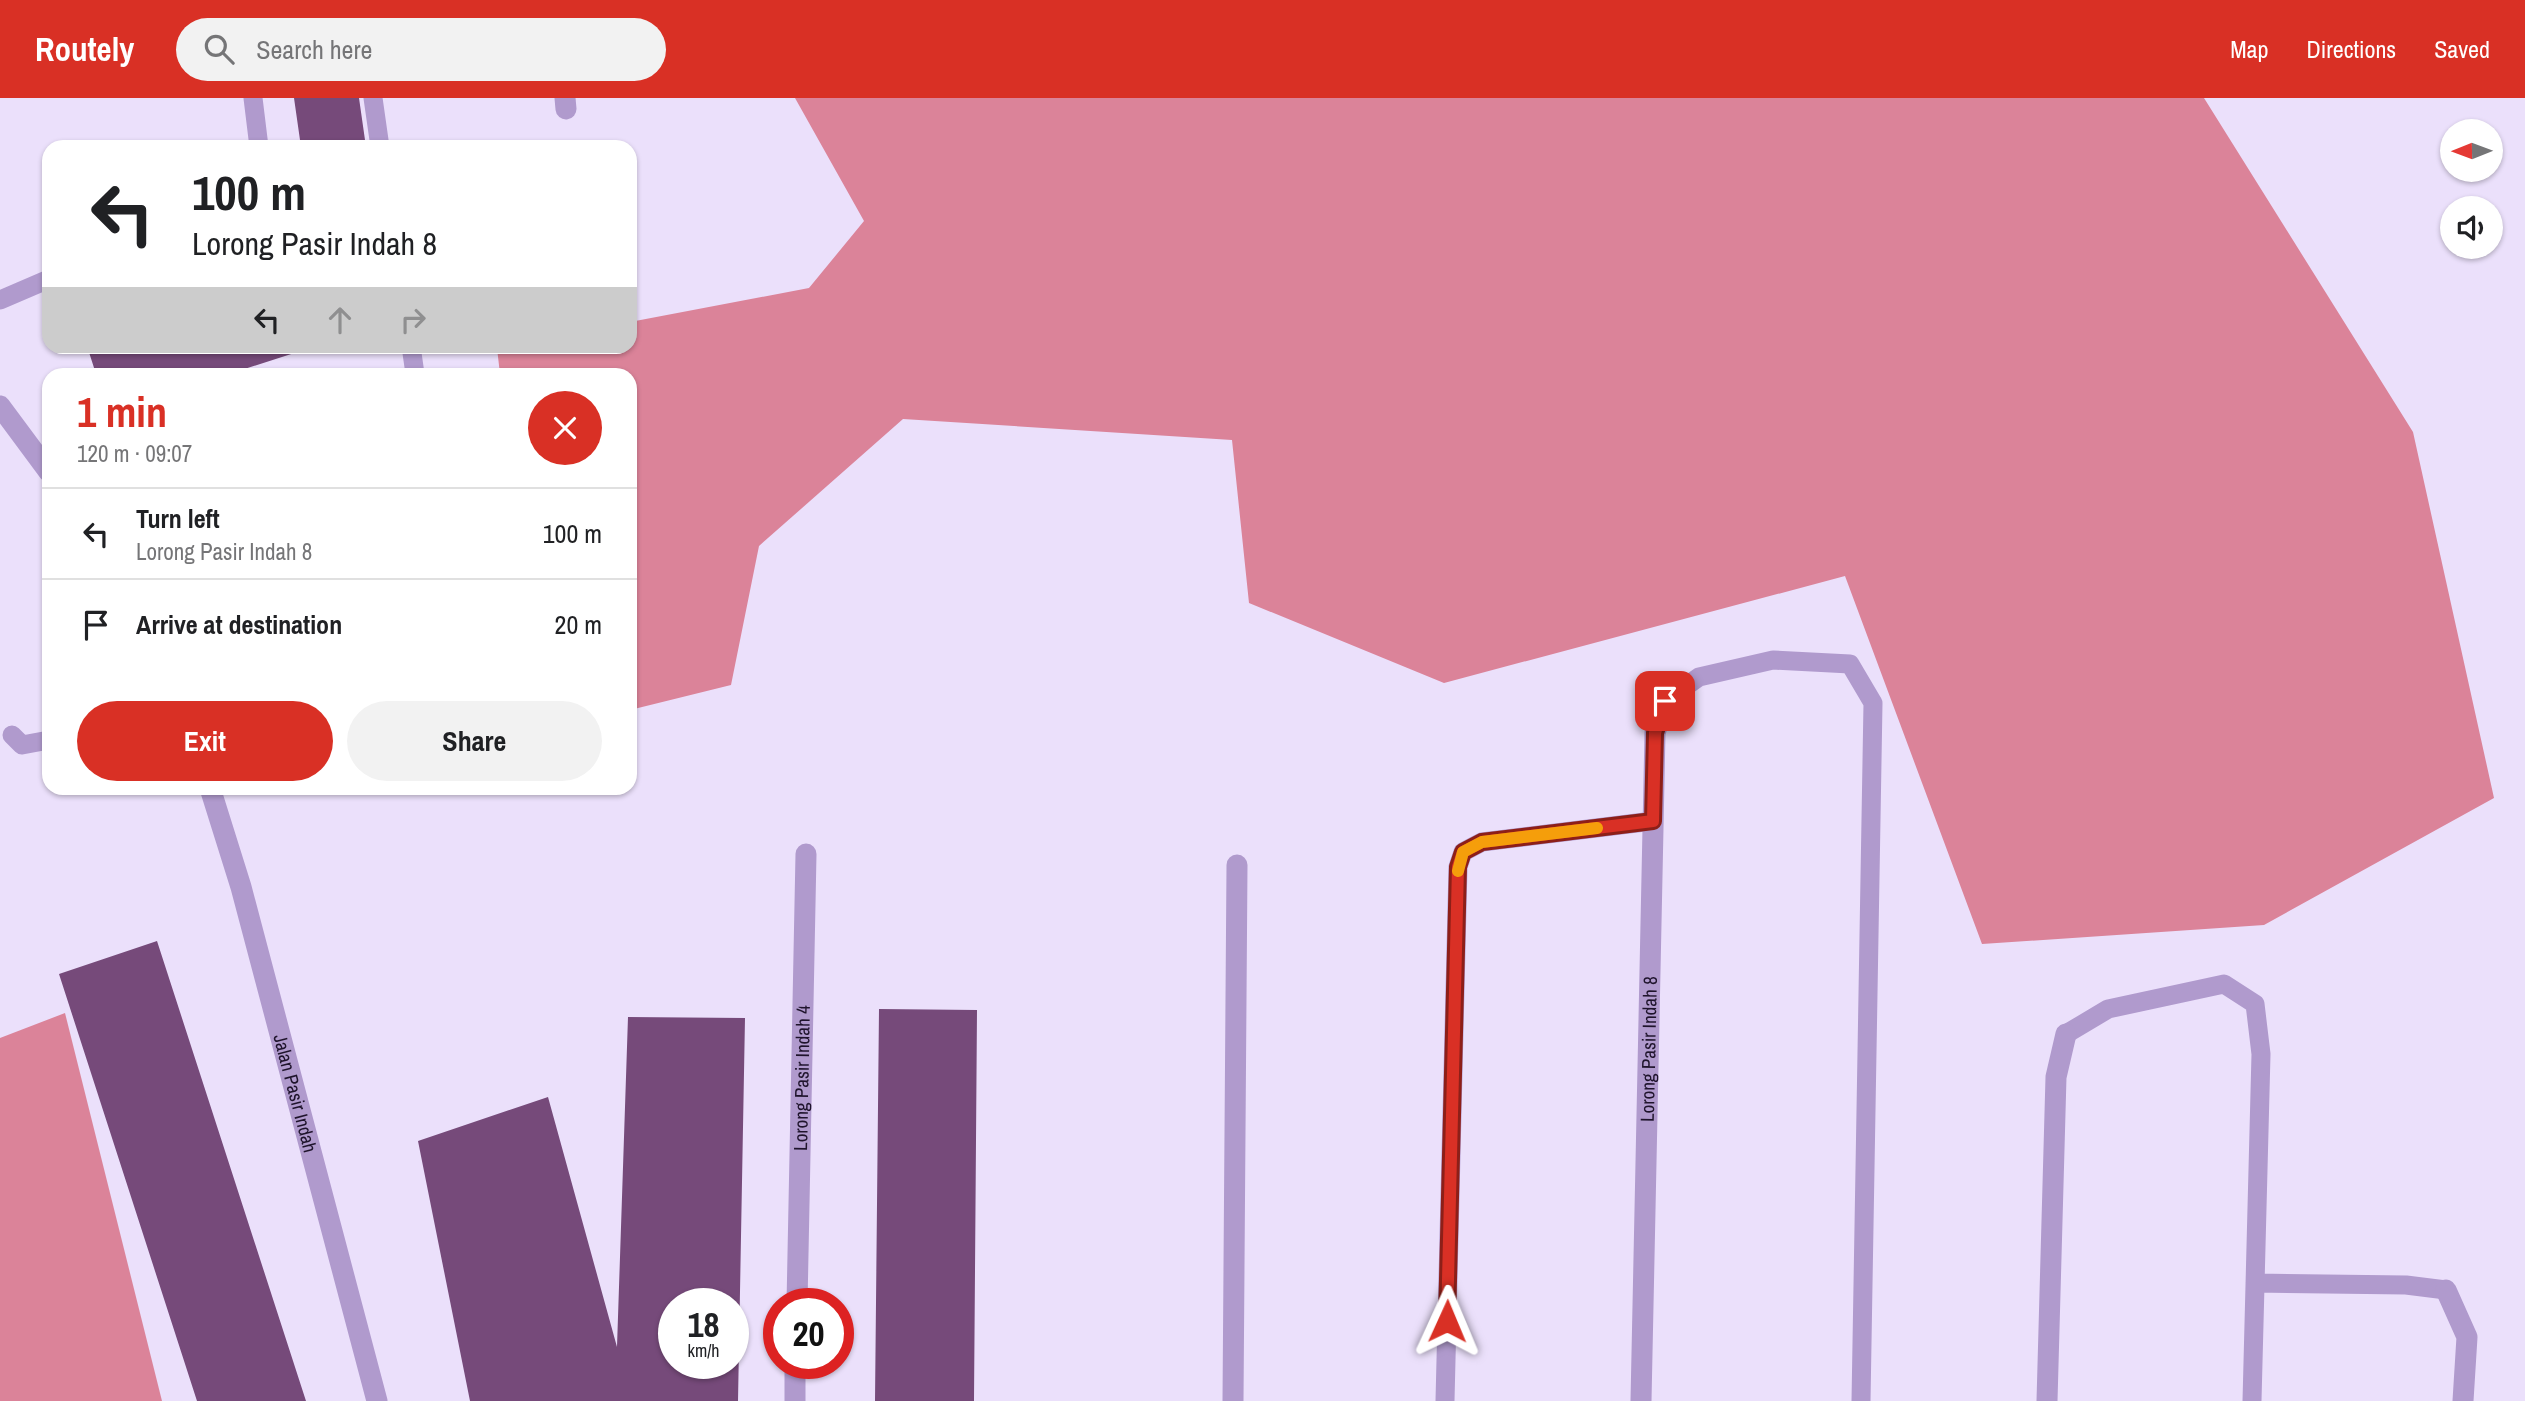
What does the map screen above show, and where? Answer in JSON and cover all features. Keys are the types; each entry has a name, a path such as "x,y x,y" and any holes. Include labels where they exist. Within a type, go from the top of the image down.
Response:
{"street":[{"path":"0,406 42,463"},
{"name":"Lorong Pasir Indah 8","path":"1641,1401 1655,733 1665,701"},
{"name":"Jalan Pasir Indah","path":"212,795 241,887 377,1401"},
{"name":"Lorong Pasir Indah 4","path":"797,1288 806,854"},
{"path":"1233,1401 1237,865"},
{"path":"2047,1401 2056,1077 2066,1034"},
{"path":"2446,1290 2467,1337 2463,1401"},
{"path":"794,1401 795,1379"}],"lane":[{"path":"253,98 258,140"},
{"path":"373,98 379,140"},
{"path":"0,300 42,282"},
{"path":"1665,701 1699,677 1773,660 1850,664 1873,703 1861,1401"},
{"path":"12,735 22,745 42,741"},
{"path":"1445,1401 1458,867 1463,852 1482,842 1653,821"},
{"path":"2066,1034 2108,1009 2224,984 2255,1004 2261,1054 2252,1401"},
{"path":"2255,1283 2406,1285 2446,1290"}],"shaded area":[{"path":"795,98 2204,98 2413,432 2494,798 2264,925 1982,944 1845,576 1444,683 1249,603 1232,440 903,419 759,546 731,685 637,708 637,368 499,368 498,354 637,354 637,321 809,288 864,221"},
{"path":"65,1013 162,1401 0,1401 0,1038"}],"building":[{"path":"294,98 359,98 365,140 300,140"},
{"path":"90,354 291,354 248,368 94,368"},
{"path":"157,941 306,1401 197,1401 59,974"},
{"path":"879,1009 977,1010 974,1401 875,1401"},
{"path":"628,1017 745,1018 740,1288 658,1288 658,1379 738,1379 738,1401 470,1401 418,1141 548,1097 617,1347"}],"slow traffic":[{"path":"1458,871 1463,852 1482,842 1597,828"}],"route":[{"path":"1447,1321 1458,867 1463,852 1482,842 1653,821 1655,733 1665,701"}]}
